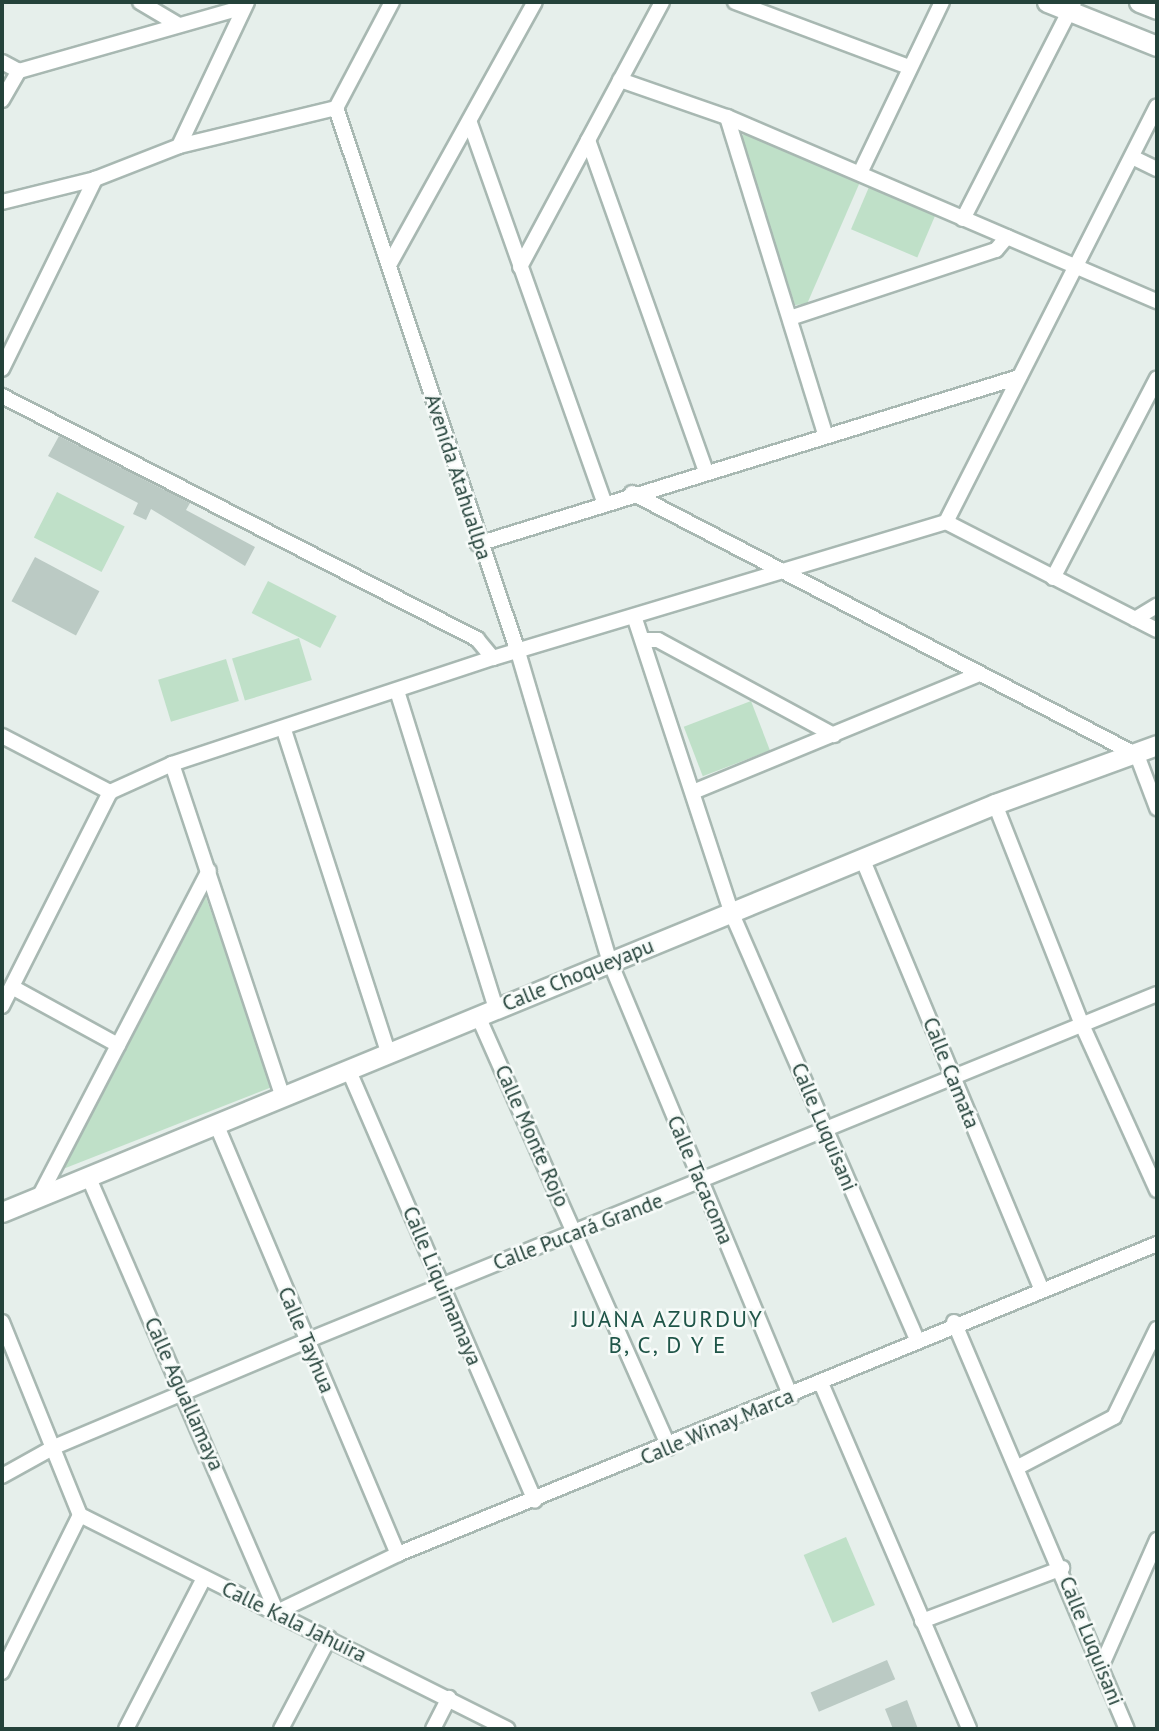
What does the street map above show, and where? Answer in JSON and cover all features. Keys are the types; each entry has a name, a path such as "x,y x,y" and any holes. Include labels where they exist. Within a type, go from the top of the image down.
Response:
{"street":[{"path":"140,2 177,24"},
{"path":"2,202 95,179 179,146 336,108 392,2"},
{"path":"389,265 535,2"},
{"path":"520,267 662,2"},
{"path":"735,2 909,68"},
{"path":"860,173 942,2"},
{"path":"1047,2 1072,7 1157,46"},
{"path":"1139,2 1157,9"},
{"path":"2,100 19,71 246,5"},
{"path":"179,146 246,5"},
{"path":"963,219 1072,7"},
{"path":"2,62 19,71"},
{"path":"620,80 727,117 1157,302"},
{"path":"946,522 1157,106"},
{"name":"Avenida Atahuallpa","path":"336,108 478,544 518,652 610,962"},
{"path":"727,117 825,433"},
{"path":"470,123 605,504"},
{"path":"588,140 705,469"},
{"path":"1132,157 1157,169"},
{"path":"2,369 95,179"},
{"path":"790,318 996,250 1007,237"},
{"path":"478,544 705,469 1019,377"},
{"path":"1053,578 1157,378"},
{"path":"2,396 477,639 493,658"},
{"path":"632,493 775,572 1137,755 1157,808"},
{"path":"2,1006 110,792 172,764 398,694 493,658 635,619 775,572 946,522 1157,631"},
{"path":"1135,620 1157,606"},
{"name":"Calle Luquisani","path":"635,619 732,914 917,1339"},
{"path":"643,640 658,640 834,735"},
{"path":"692,792 979,674"},
{"name":"Calle Monte Rojo","path":"398,694 487,1012 575,1233 669,1448"},
{"path":"284,730 389,1055"},
{"path":"4,741 110,792"},
{"name":"Calle Choqueyapu","path":"2,1213 995,804 1157,746"},
{"path":"172,764 283,1097"},
{"path":"995,804 1083,1027 1157,1191"},
{"name":"Calle Camata","path":"862,858 1041,1288"},
{"path":"37,1199 209,871"},
{"name":"Calle Tacacoma","path":"610,962 791,1396"},
{"path":"12,986 118,1045"},
{"name":"Calle Pucará Grande","path":"2,1476 54,1447 306,1341 701,1184 825,1129 954,1081 1157,994"},
{"name":"Calle Liquimamaya","path":"349,1071 535,1500"},
{"name":"Calle Tayhua","path":"217,1126 398,1554"},
{"name":"Calle Aguallamaya","path":"88,1176 185,1394 277,1612"},
{"name":"Calle Winay Marca","path":"277,1612 398,1554 669,1448 954,1322 1157,1244"},
{"path":"2,1322 80,1515 2,1672"},
{"name":"Calle Luquisani","path":"954,1322 1020,1466 1127,1729"},
{"path":"1020,1466 1114,1417 1157,1329"},
{"path":"821,1383 969,1729"},
{"name":"Calle Kala Jahuira","path":"80,1515 507,1729"},
{"path":"1101,1667 1157,1540"},
{"path":"922,1621 1062,1568"},
{"path":"126,1729 204,1578"},
{"path":"281,1729 329,1638"},
{"path":"433,1729 449,1698"}],"green space":[{"path":"746,132 860,182 807,304 795,305 741,137"},
{"path":"869,187 935,215 917,257 851,229"},
{"path":"57,492 125,527 102,572 34,537"},
{"path":"268,581 337,616 320,648 252,613"},
{"path":"299,638 312,680 245,701 232,658"},
{"path":"226,659 239,701 171,722 158,680"},
{"path":"751,701 770,750 703,776 684,727"},
{"path":"206,897 272,1087 63,1169"},
{"path":"846,1537 875,1605 833,1623 804,1555"}],"building":[{"path":"59,436 190,503 186,510 255,547 245,566 151,509 146,520 133,514 138,503 48,456"},
{"path":"35,557 99,591 76,635 12,601"},
{"path":"887,1660 895,1679 819,1712 811,1692"},
{"path":"907,1700 918,1729 893,1729 885,1709"}],"district":[{"name":"JUANA AZURDUY B, C, D Y E","path":"668,1332"}]}
